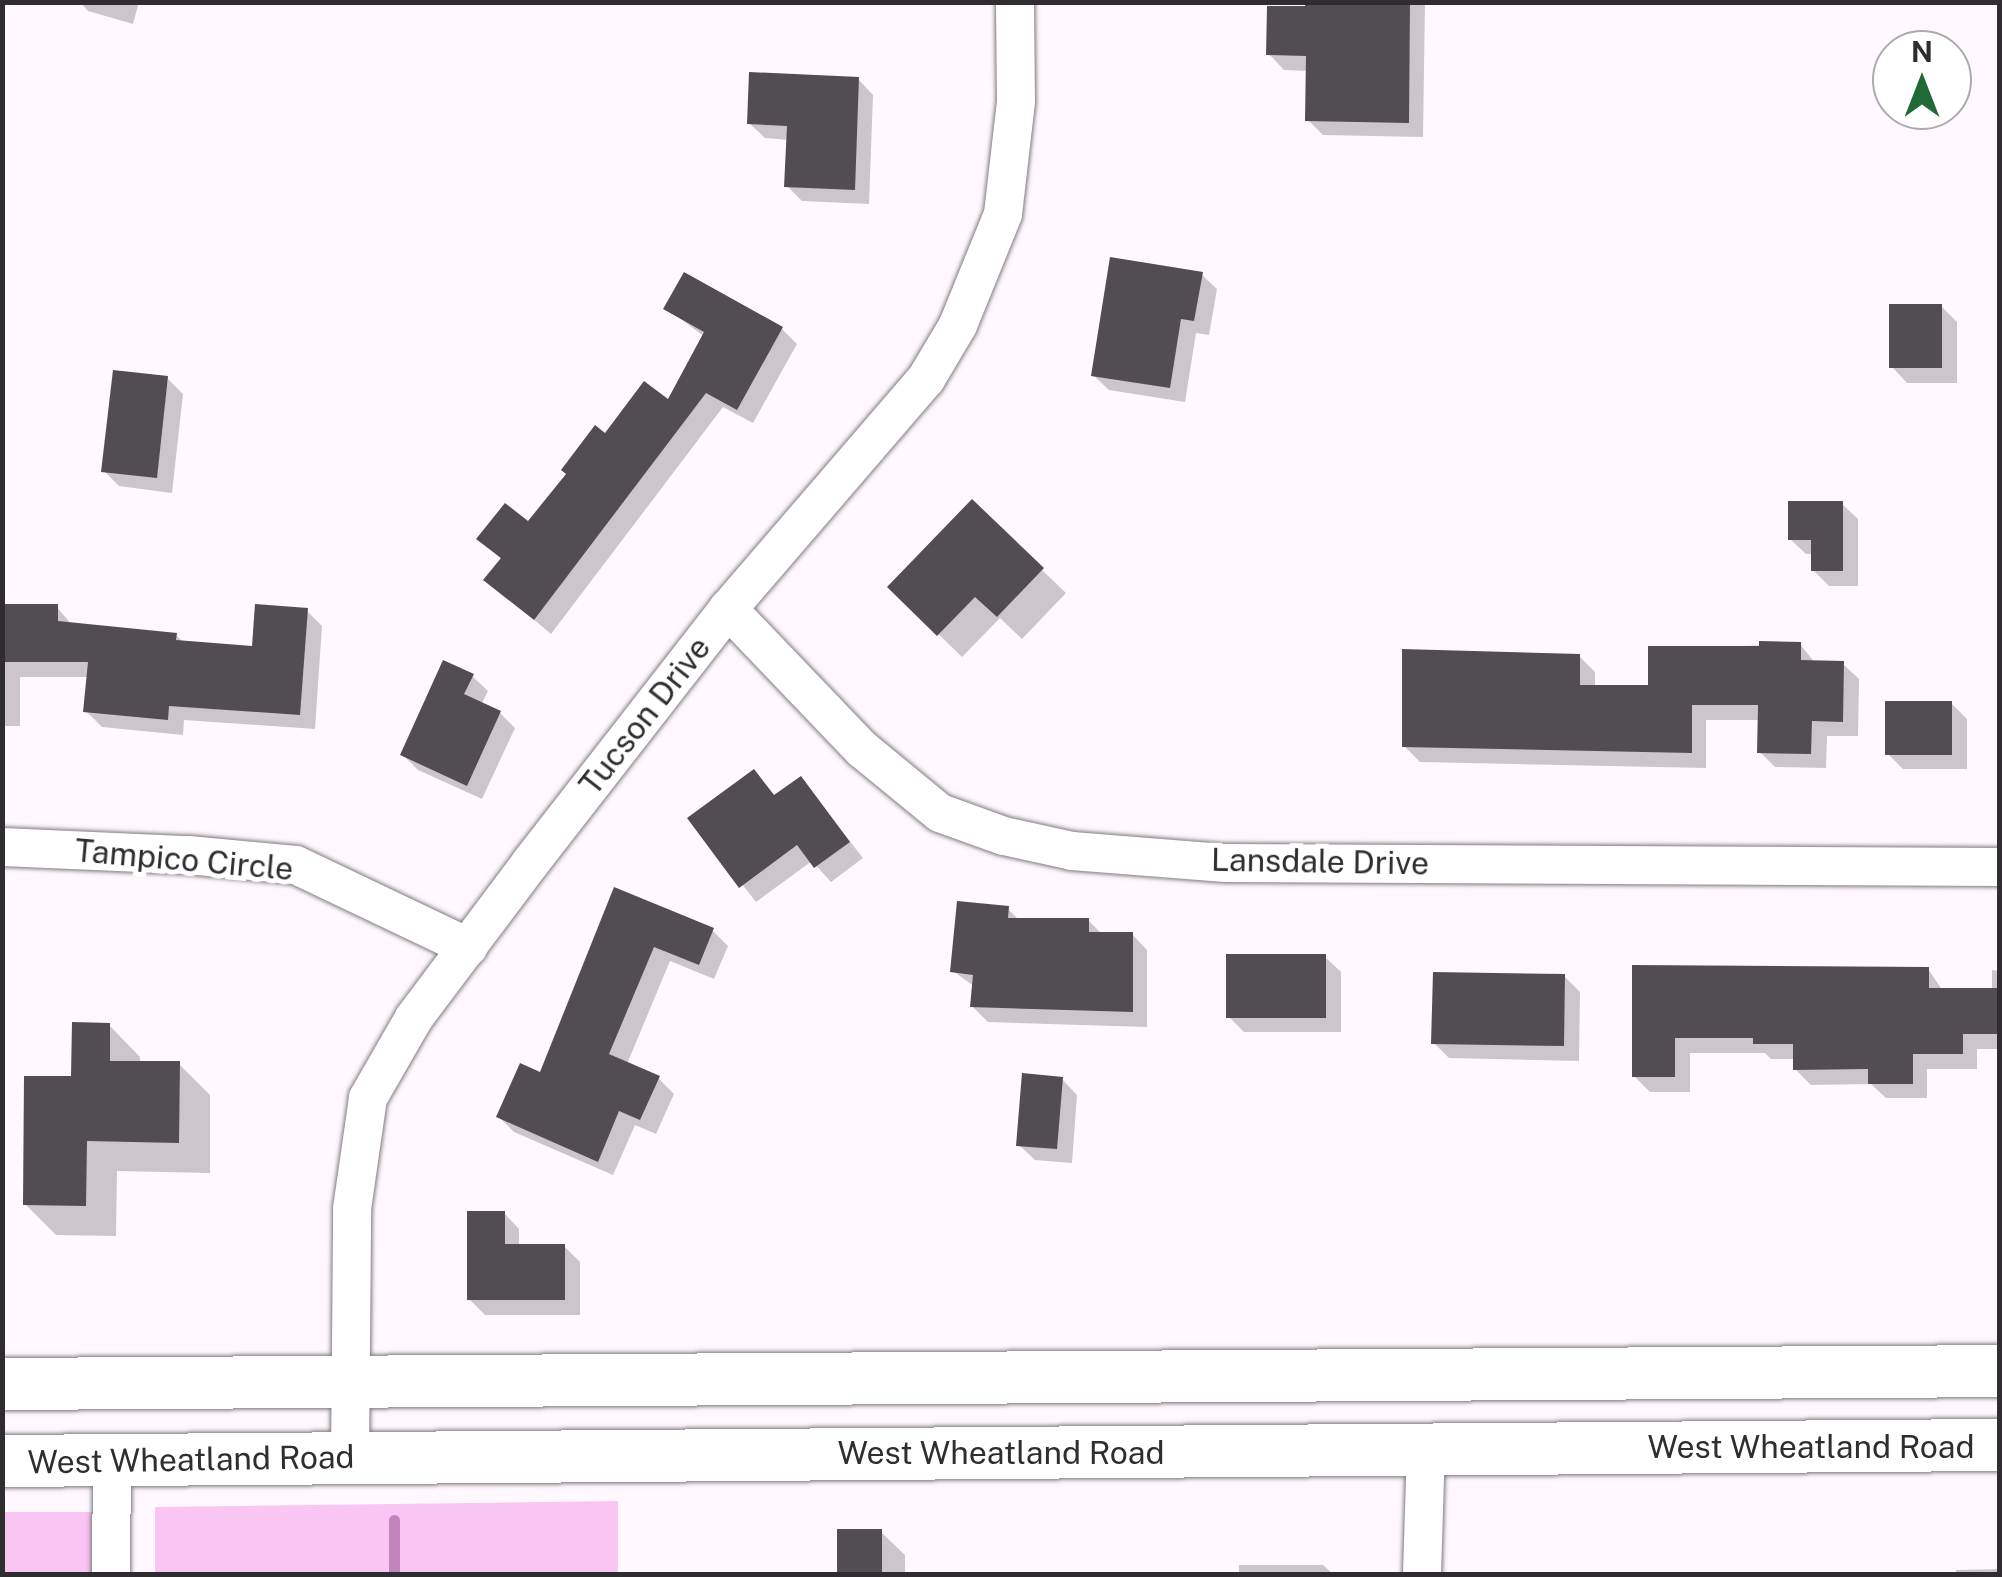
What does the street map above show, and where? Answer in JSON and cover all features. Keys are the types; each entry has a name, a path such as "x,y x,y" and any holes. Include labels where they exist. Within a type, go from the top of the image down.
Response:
{"main road":[{"path":"2,1384 2000,1370"},
{"name":"West Wheatland Road","path":"2,1462 2000,1445"}],"street":[{"name":"Tucson Drive","path":"350,1458 352,1210 368,1098 414,1018 468,947 728,609 926,379 958,325 1003,214 1016,100 1015,2"},
{"name":"Lansdale Drive","path":"728,609 862,748 940,812 1004,836 1072,851 1226,863 2000,867"},
{"name":"Tampico Circle","path":"2,847 188,855 296,865 468,947"},
{"path":"1422,1574 1426,1450"},
{"path":"111,1574 112,1460"}],"shaded area":[{"path":"618,1501 618,1574 155,1574 155,1507"},
{"path":"2,1512 99,1512 99,1574 3,1574"}],"building":[{"path":"1305,2 1410,2 1409,123 1305,121 1306,56 1266,55 1267,6 1305,6"},
{"path":"749,72 859,77 855,190 784,187 787,126 747,124"},
{"path":"1110,257 1203,272 1194,321 1181,319 1170,388 1091,376"},
{"path":"684,272 783,327 737,410 706,393 534,620 483,580 501,558 476,539 505,503 528,521 566,474 561,470 595,425 605,433 644,381 668,399 704,332 663,309"},
{"path":"1889,304 1942,304 1942,368 1889,368"},
{"path":"113,370 168,376 157,478 101,472"},
{"path":"972,499 1044,568 997,617 975,597 937,636 887,587"},
{"path":"1788,501 1843,501 1843,571 1811,571 1811,540 1788,540"},
{"path":"2,604 58,604 58,621 177,633 176,640 252,646 255,604 308,608 300,715 169,706 168,720 83,712 88,662 2,662"},
{"path":"1759,641 1801,642 1801,660 1844,661 1843,722 1812,721 1811,754 1757,753 1758,705 1692,705 1692,753 1402,747 1402,649 1580,654 1580,685 1648,685 1648,646 1759,646"},
{"path":"443,660 474,674 464,694 501,711 467,786 400,755"},
{"path":"1885,701 1952,701 1952,755 1885,755"},
{"path":"754,769 774,795 801,776 850,842 814,868 797,845 739,888 687,818"},
{"path":"614,887 714,928 699,965 654,947 609,1054 660,1076 640,1120 619,1111 598,1162 496,1117 520,1063 540,1072"},
{"path":"957,901 1009,906 1008,918 1089,918 1089,932 1133,932 1133,1012 970,1007 973,975 950,972"},
{"path":"1226,954 1326,954 1326,1018 1226,1018"},
{"path":"1632,965 1929,967 1929,988 2000,988 2000,1034 1963,1034 1963,1054 1913,1054 1913,1084 1868,1084 1868,1069 1793,1070 1793,1044 1753,1044 1753,1038 1675,1038 1675,1077 1632,1077"},
{"path":"1433,972 1565,974 1564,1046 1431,1044"},
{"path":"72,1022 110,1023 110,1061 180,1061 179,1143 87,1141 86,1206 23,1205 24,1076 71,1076"},
{"path":"1022,1073 1063,1077 1057,1149 1016,1146"},
{"path":"467,1211 505,1211 505,1244 565,1244 565,1300 467,1300"},
{"path":"837,1529 882,1529 882,1574 837,1574"}],"waterway":[{"path":"394,1520 394,1574"}]}
